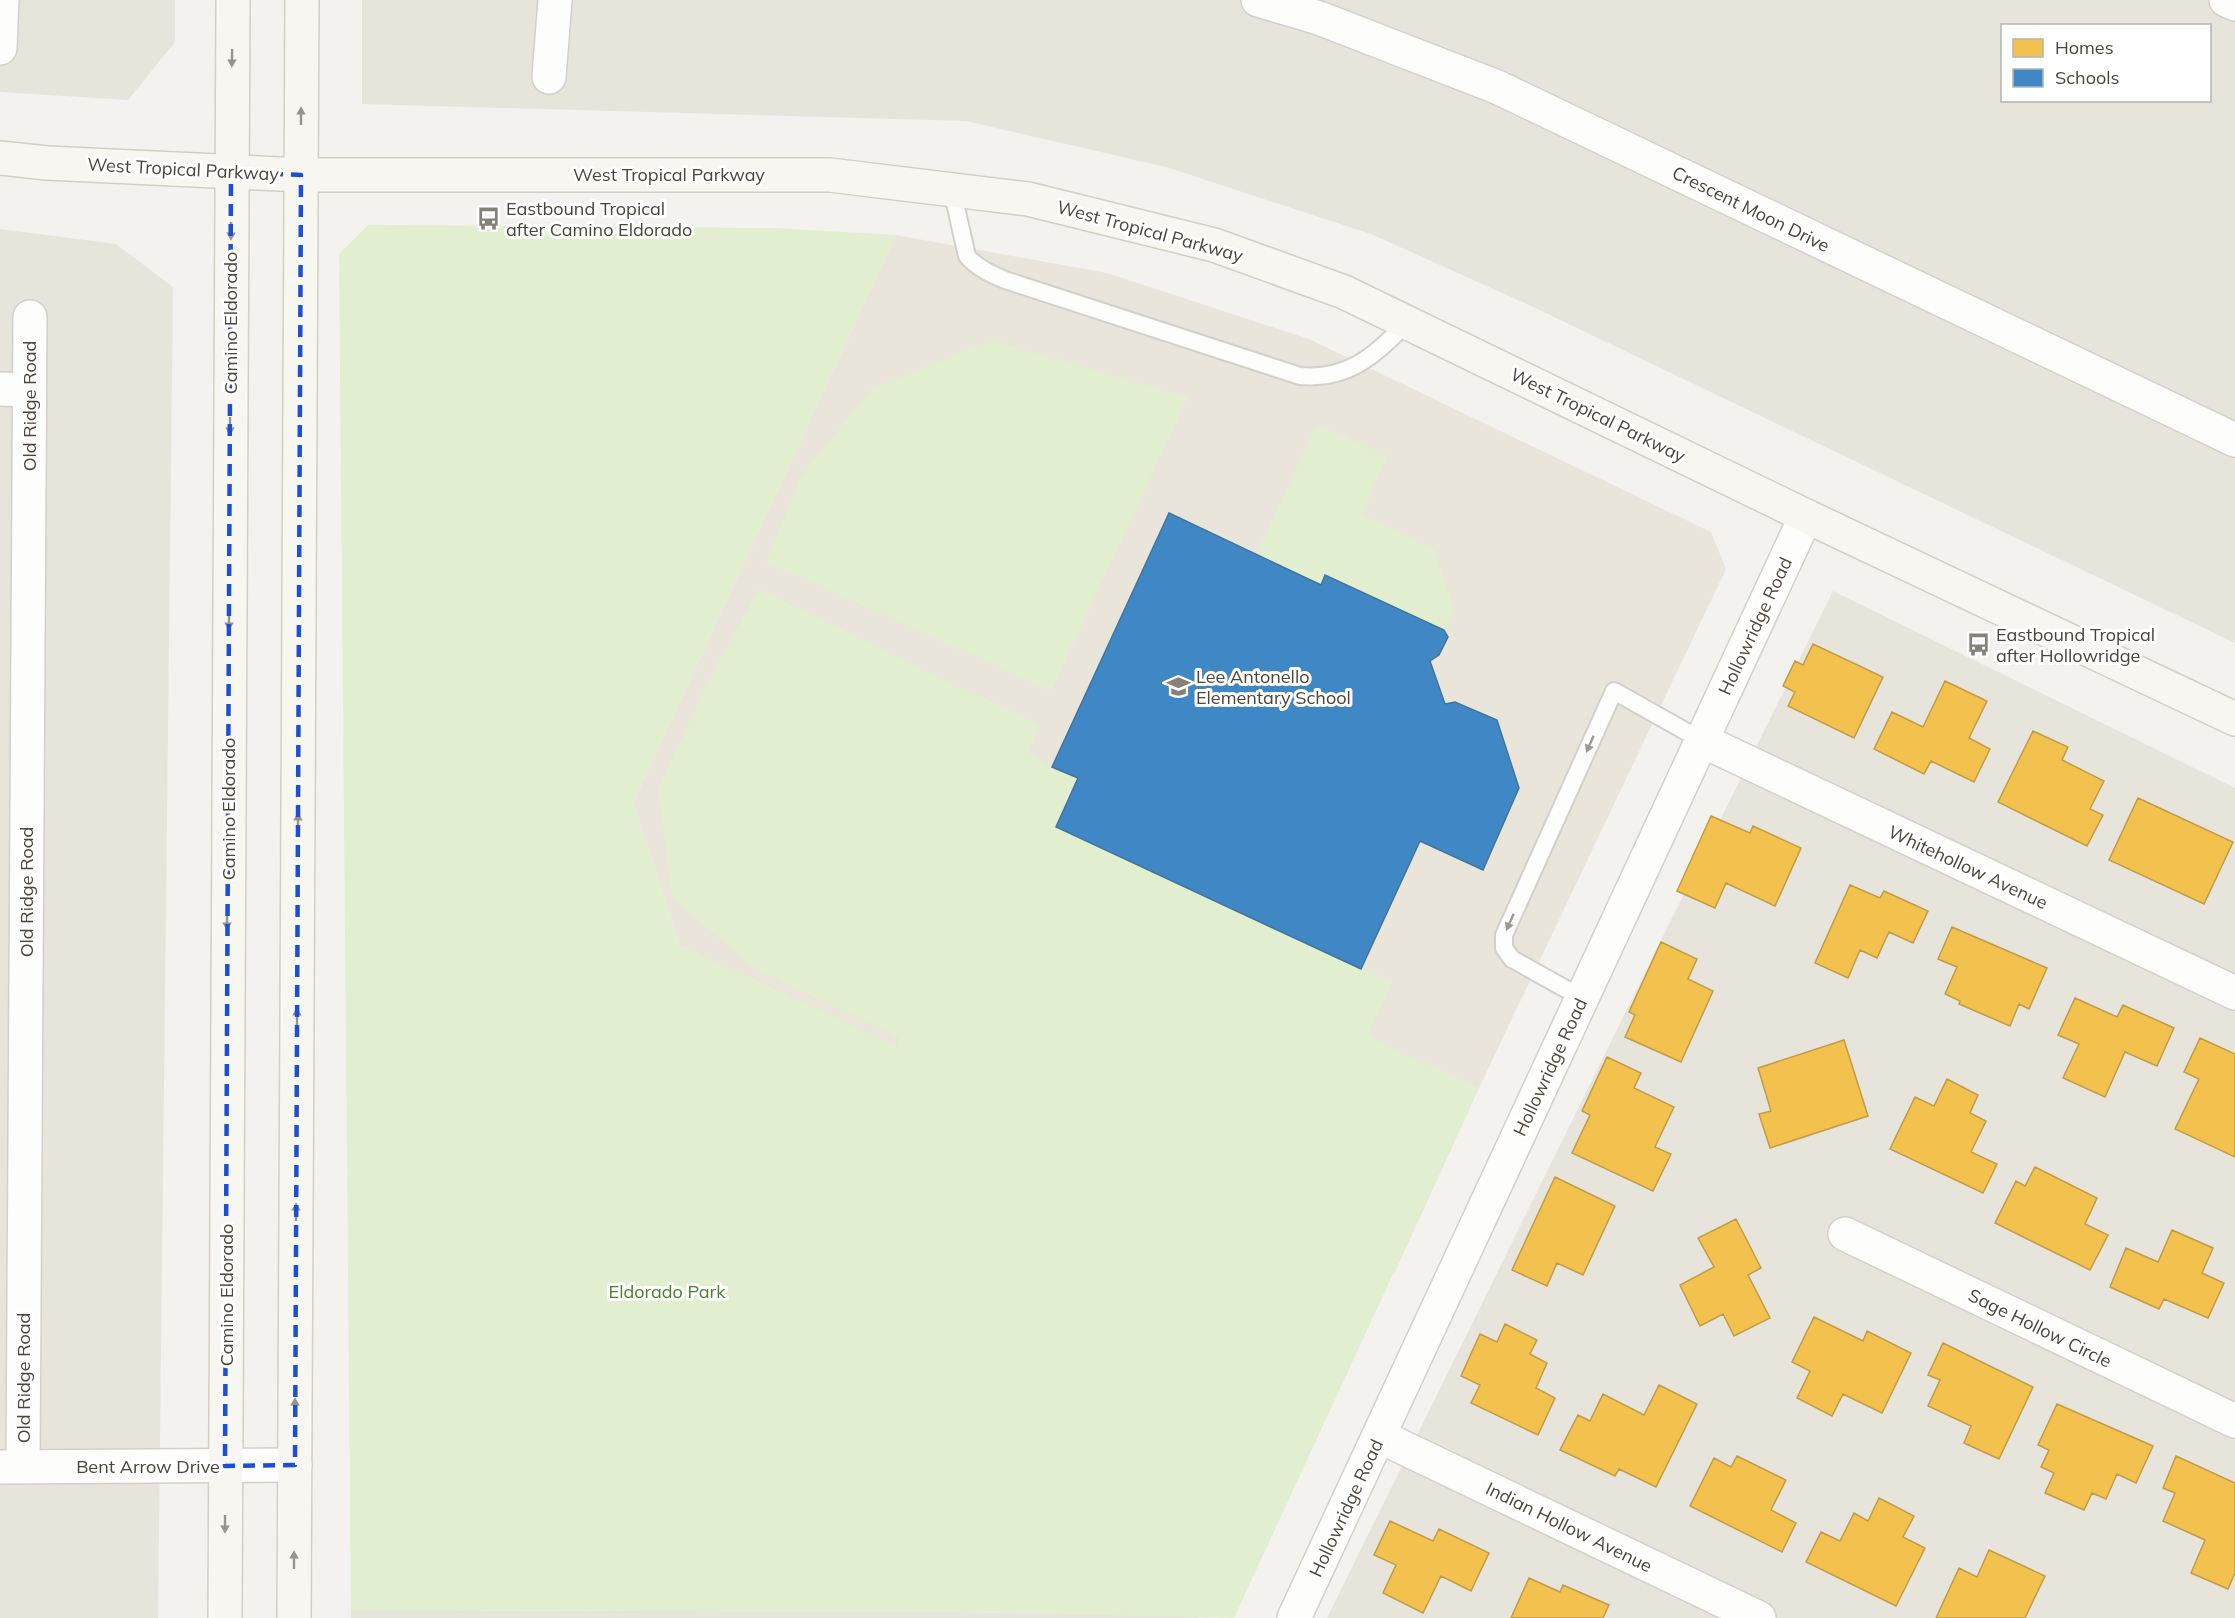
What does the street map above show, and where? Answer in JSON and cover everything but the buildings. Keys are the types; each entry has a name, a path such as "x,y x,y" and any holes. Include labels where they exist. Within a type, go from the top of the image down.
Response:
{"main road":[{"name":"Camino Eldorado","path":"225,1618 233,0"},
{"path":"294,1618 302,0"},
{"name":"West Tropical Parkway","path":"0,158 47,163 301,175 810,174 1028,199 1214,245 1344,292 1806,516 2235,719"}],"street":[{"path":"0,48 2,0"},
{"path":"549,77 555,0"},
{"name":"Crescent Moon Drive","path":"1258,0 1320,18 1497,87 2235,440"},
{"path":"2226,0 2235,4"},
{"name":"Old Ridge Road","path":"11,1467 15,390 30,316"},
{"name":"Hollowridge Road","path":"1294,1618 1806,516"},
{"name":"Whitehollow Avenue","path":"1701,740 2235,993"},
{"name":"Sage Hollow Circle","path":"1845,1234 2235,1421"},
{"name":"Indian Hollow Avenue","path":"1379,1436 1759,1618"},
{"name":"Bent Arrow Drive","path":"11,1467 295,1465"}],"lane":[{"path":"952,190 967,256 975,265 989,273 1300,376 1317,378 1336,375 1352,368 1376,353 1407,323"},
{"path":"1582,998 1512,959 1504,948 1504,935 1614,691 1701,740"}],"highlighted area":[{"path":"231,172 301,175 295,1465 225,1466"}],"shaded area":[{"path":"0,0 175,0 175,42 128,100 0,92"},
{"path":"362,0 2235,0 2235,643 1529,305 1371,234 1166,167 966,121 362,104"},
{"path":"0,229 116,244 173,287 158,1618 0,1618"},
{"name":"Lee Antonello Elementary School","path":"896,235 1107,273 1309,339 1711,532 1726,569 1479,1088 1394,1274 897,1047 680,945 633,803"},
{"path":"1833,591 2235,788 2235,1618 1327,1618"},
{"path":"351,1610 959,1612 1194,1616 1200,1618 351,1618"}],"green space":[{"name":"Eldorado Park","path":"368,225 775,228 896,235 633,803 680,945 897,1046 899,1038 752,967 672,897 658,788 710,679 758,589 1040,725 1028,752 1052,767 1078,778 1056,827 1393,982 1367,1036 1479,1088 1234,1618 959,1612 351,1610 339,254"},
{"path":"991,340 1188,397 1051,691 766,562 802,475 872,389"},
{"path":"1317,424 1388,456 1361,515 1434,549 1454,609 1444,630 1325,575 1321,585 1256,555"}],"place":[{"name":"Eastbound Tropical after Camino Eldorado","path":"488,218"},
{"name":"Eastbound Tropical after Hollowridge","path":"1978,644"},
{"name":"Lee Antonello Elementary School","path":"1178,686"}]}
